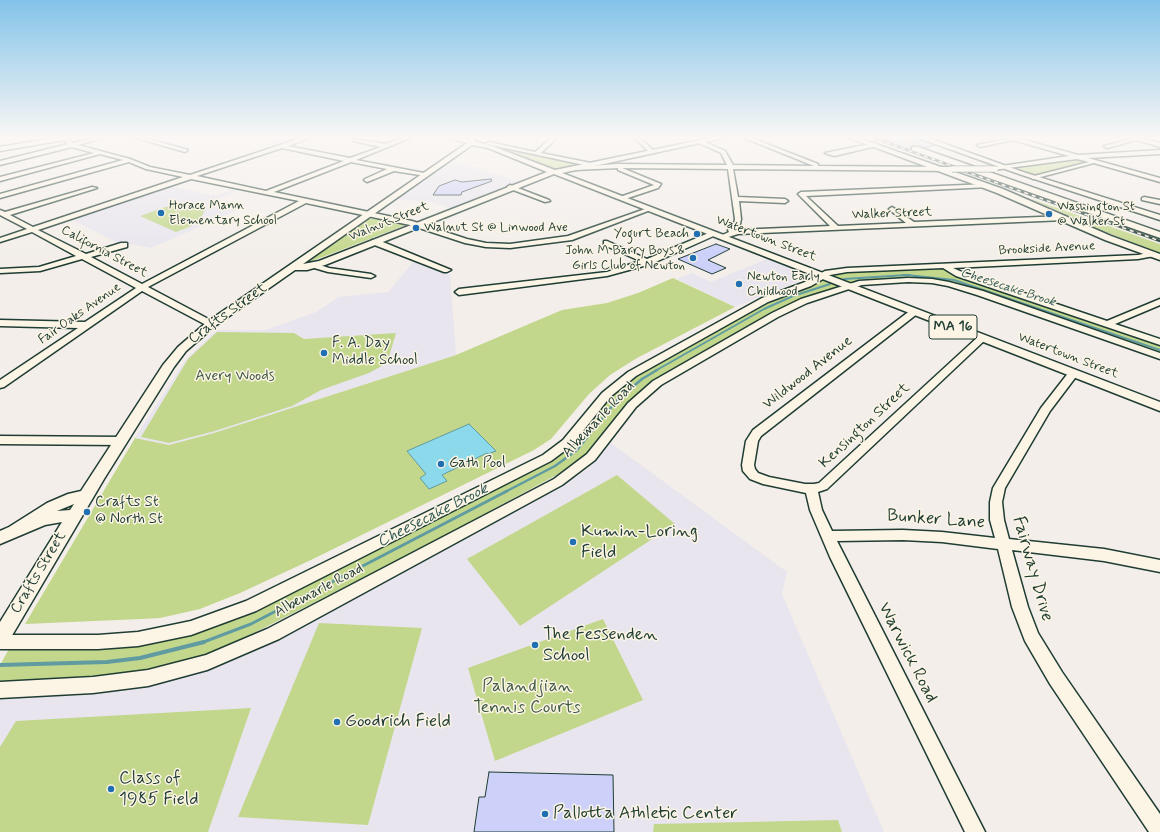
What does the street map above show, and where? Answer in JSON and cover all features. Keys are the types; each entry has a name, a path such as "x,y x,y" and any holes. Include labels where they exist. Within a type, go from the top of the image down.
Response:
{"highway":[{"path":"994,176 1160,235"},
{"path":"999,176 1160,230"}],"main road":[{"name":"Crafts Street","path":"0,638 121,441 175,357 189,341 215,321 423,176"},
{"name":"Walnut Street","path":"293,267 314,266 510,187 543,176"},
{"name":"Watertown Street","path":"564,176 1160,407"},
{"path":"960,176 1064,218 1103,236 1156,256"},
{"path":"1030,176 1160,218"},
{"path":"15,531 56,505 73,498 86,496"},
{"path":"0,538 43,519 75,514"}],"street":[{"path":"0,179 12,176"},
{"path":"0,196 72,176"},
{"path":"185,176 418,225 472,243 492,246 510,246 569,238 650,209"},
{"path":"0,240 194,176"},
{"path":"266,193 310,176"},
{"path":"367,180 377,176"},
{"path":"622,198 655,187 658,184 637,176"},
{"path":"731,176 738,220 732,230 733,232"},
{"path":"1033,177 1038,176"},
{"path":"1145,176 1160,180"},
{"path":"836,228 801,194 988,186"},
{"path":"510,187 547,201"},
{"path":"2,213 94,188"},
{"path":"735,199 785,201"},
{"path":"1144,199 1160,202"},
{"name":"Fair Oaks Avenue","path":"0,384 142,287 304,201"},
{"path":"892,209 913,225"},
{"name":"California Street","path":"2,213 196,315 215,321"},
{"name":"Walker Street","path":"459,292 596,276 628,269 718,236 733,232 1064,218"},
{"path":"375,242 447,270"},
{"path":"607,243 648,262"},
{"path":"0,271 40,269 124,245"},
{"name":"Brookside Avenue","path":"944,266 1156,256"},
{"path":"314,266 328,270 371,276"},
{"name":"Albemarle Road","path":"0,642 103,642 138,639 191,628 247,608 547,458 566,443 602,399 628,377 765,300 810,283 831,272 944,266 959,274 1160,342"},
{"name":"Albemarle Road","path":"0,690 93,685 148,678 207,662 273,634 558,482 591,457 626,412 640,397 657,383 780,312 804,301 849,286 865,283 916,280 953,285 1160,356"},
{"path":"1108,325 1160,302"},
{"name":"Wildwood Avenue","path":"752,474 748,465 752,441 757,433 914,312"},
{"path":"0,323 86,325"},
{"name":"Kensington Street","path":"752,474 767,482 821,488 982,338"},
{"name":"Fairway Drive","path":"1074,374 1045,410 999,488 996,508 1003,545 1022,616 1034,641 1056,678 1160,831"},
{"path":"0,440 121,441"},
{"name":"Warwick Road","path":"811,488 816,510 827,536 975,832"},
{"name":"Bunker Lane","path":"827,536 923,536 1104,556 1160,566"}],"shaded area":[{"path":"427,176 502,176 519,181 451,208 431,202 394,199"},
{"name":"Horace Mann Elementary School","path":"170,186 216,196 233,189 238,190 217,200 247,206 151,248 118,243 71,219"},
{"name":"Newton Early Childhood","path":"767,259 805,274 807,278 735,307 677,279 692,273 711,282"},
{"name":"F. A. Day Middle School","path":"414,261 450,274 456,355 214,433 169,445 135,438 186,359 216,330 266,330 316,312 339,297 388,292"},
{"name":"The Fessenden School","path":"611,443 787,572 782,594 884,832 0,832 0,698 89,695 151,685 198,672 249,654 570,481 589,468"}],"green space":[{"path":"1029,198 1160,244 1160,253 1103,231"},
{"path":"200,205 205,210 201,218 189,227 176,232 140,216 165,207 172,206 185,208 173,213"},
{"path":"374,218 406,225 307,263 368,219"},
{"path":"940,268 1160,342 1160,355 966,288 928,281 856,285 833,276 838,273"},
{"path":"673,278 735,307 637,358 610,375 589,394 551,439 534,450 313,559 240,593 200,609 160,618 25,624 135,438 169,445 214,433 456,355 562,310 607,303 638,293"},
{"path":"818,278 843,288 811,296 791,304 694,357 645,387 626,405 591,451 575,465 412,553 218,651 122,677 0,689 0,665 13,642 127,640 201,625 558,451 623,380 765,300"},
{"name":"Avery Woods","path":"217,332 294,333 304,339 396,333 387,363 369,373 321,390 292,406 215,431 169,443 141,437 188,359"},
{"name":"Kumin-Loring Field","path":"617,475 675,524 520,626 467,559"},
{"name":"Palandjian Tennis Courts","path":"603,619 643,700 495,761 468,668"},
{"name":"Goodrich Field","path":"319,623 422,628 368,825 238,817"},
{"name":"Class of 1985 Field","path":"251,708 208,832 0,832 0,747 16,721"},
{"path":"838,820 842,832 653,832 654,824"}],"water":[{"name":"Gath Pool","path":"469,424 496,451 487,453 442,475 447,481 429,489 420,478 426,474 407,451"}],"building":[{"path":"491,179 492,181 462,192 461,195 433,195 439,186 455,180 462,182"},
{"name":"John M Barry Boys & Girls Club of Newton","path":"716,244 730,249 708,260 726,268 712,274 678,259"},
{"name":"Pallotta Athletic Center","path":"489,772 613,775 614,832 474,832 479,797 485,797"}],"waterway":[{"name":"Cheesecake Brook","path":"902,275 907,275"},
{"name":"Cheesecake Brook","path":"844,279 907,275"},
{"name":"Cheesecake Brook","path":"907,275 954,280 1160,350"},
{"name":"Cheesecake Brook","path":"655,371 764,309 793,296 830,284"},
{"name":"Cheesecake Brook","path":"505,492 555,466 577,450 617,400 642,379 657,370"},
{"name":"Cheesecake Brook","path":"203,642 251,624 507,491"},
{"name":"Cheesecake Brook","path":"0,665 107,662 140,658 203,642"}],"railway":[{"path":"978,176 1160,241"}],"place":[{"name":"Horace Mann Elementary School","path":"161,213"},
{"name":"Washington St @ Walker St","path":"1049,214"},
{"name":"Walnut St @ Linwood Ave","path":"416,228"},
{"name":"Yogurt Beach","path":"697,234"},
{"name":"John M Barry Boys & Girls Club of Newton","path":"693,258"},
{"name":"Newton Early Childhood","path":"739,284"},
{"name":"F. A. Day Middle School","path":"324,353"},
{"name":"Gath Pool","path":"441,464"},
{"name":"Crafts St @ North St","path":"87,512"},
{"name":"Kumin-Loring Field","path":"573,542"},
{"name":"The Fessenden School","path":"535,645"},
{"name":"Goodrich Field","path":"337,722"},
{"name":"Class of 1985 Field","path":"111,789"},
{"name":"Pallotta Athletic Center","path":"545,814"}]}
